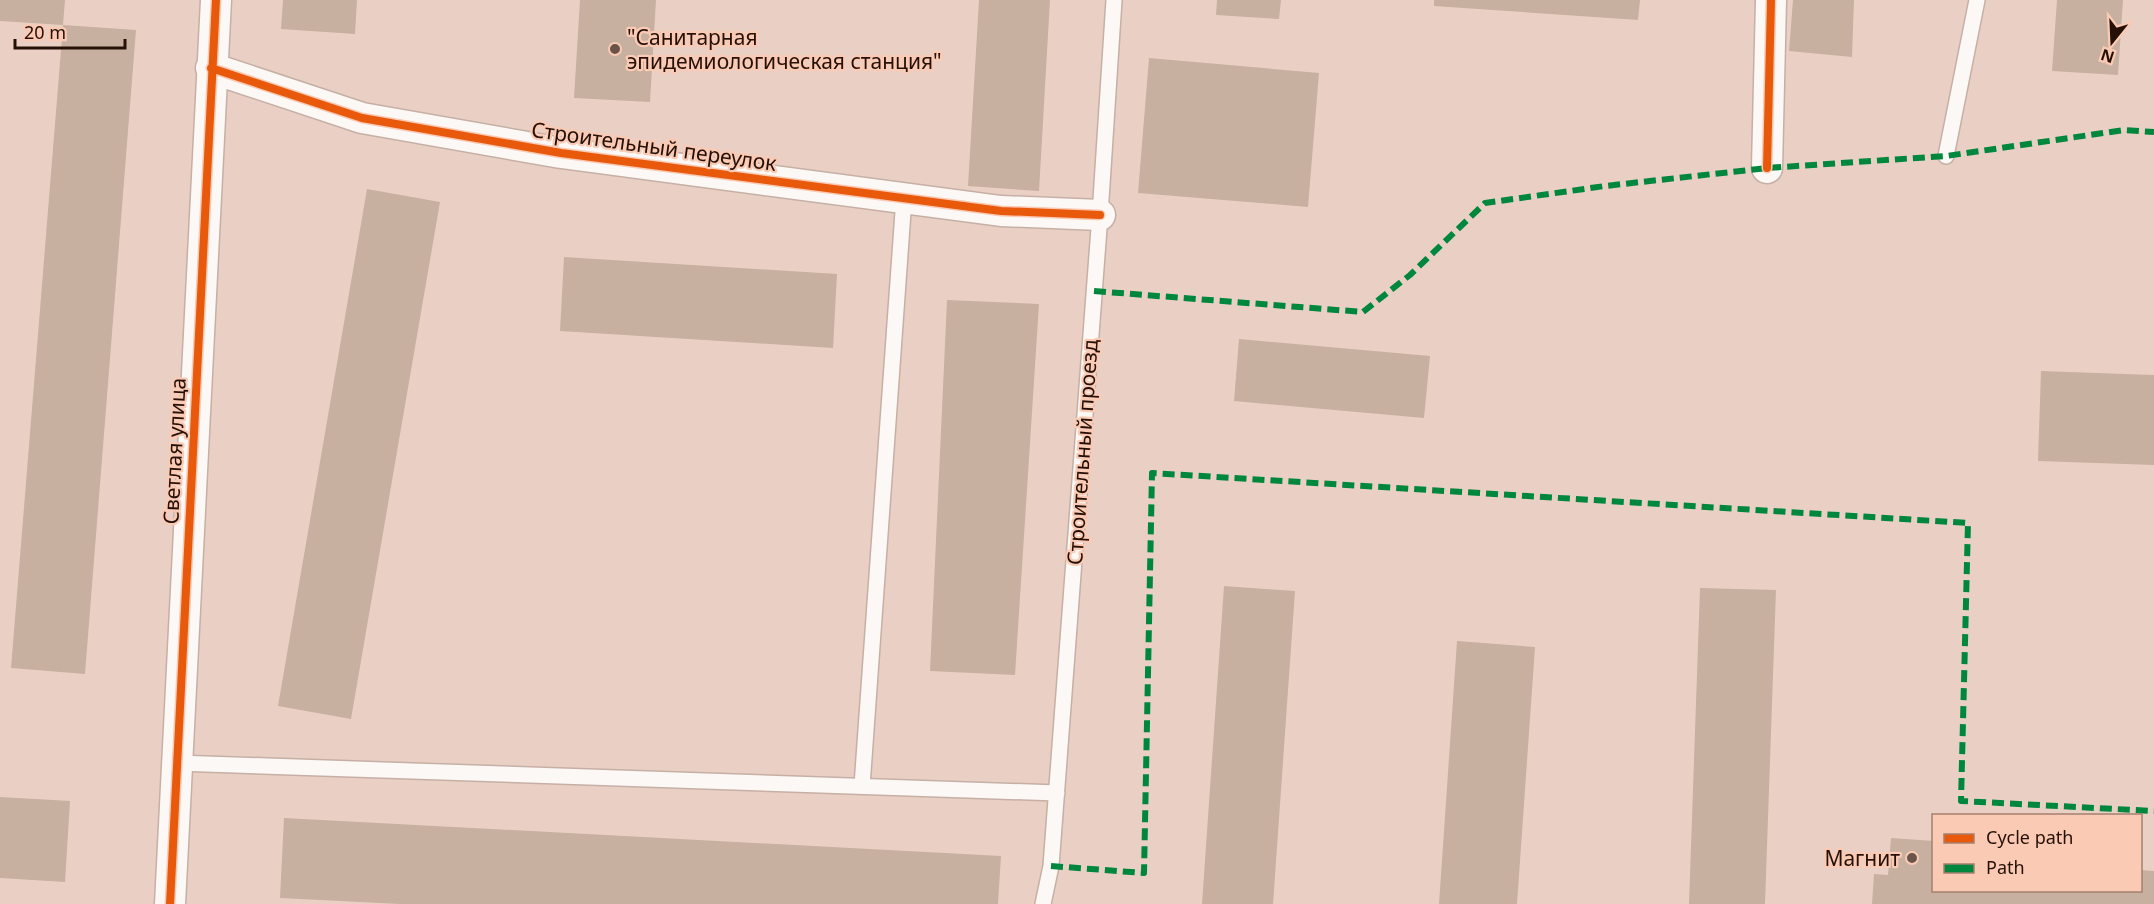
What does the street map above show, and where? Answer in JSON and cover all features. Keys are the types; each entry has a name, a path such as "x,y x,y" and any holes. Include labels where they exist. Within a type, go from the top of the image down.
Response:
{"street":[{"name":"Светлая улица","path":"170,904 216,0"},
{"path":"1767,168 1771,0"},
{"name":"Строительный переулок","path":"212,68 362,118 561,153 1001,211 1100,215"}],"lane":[{"name":"Строительный проезд","path":"1043,904 1051,866 1057,793 1114,0"},
{"path":"1946,156 1977,0"},
{"path":"862,786 904,198"},
{"path":"177,763 1057,793"}],"building":[{"path":"0,0 65,0 63,25 0,21"},
{"path":"283,0 357,0 355,34 281,29"},
{"name":"\"Санитарная эпидемиологическая станция\"","path":"580,0 656,0 650,102 574,98"},
{"path":"979,0 1050,0 1039,191 968,186"},
{"path":"1217,0 1281,0 1279,19 1216,15"},
{"path":"1434,0 1640,0 1638,20 1434,6"},
{"path":"1793,0 1854,0 1852,57 1789,51"},
{"path":"2057,0 2123,0 2118,75 2052,71"},
{"path":"63,25 136,30 85,674 11,668"},
{"path":"1149,58 1319,73 1308,207 1138,193"},
{"path":"367,189 440,202 351,719 278,706"},
{"path":"564,257 837,274 833,348 560,331"},
{"path":"947,300 1039,304 1015,675 930,671"},
{"path":"1239,339 1430,356 1424,418 1234,401"},
{"path":"2041,371 2154,375 2154,465 2038,461"},
{"path":"1224,586 1295,591 1273,904 1202,904"},
{"path":"1700,588 1776,590 1765,904 1689,904"},
{"path":"1457,641 1535,647 1517,904 1439,904"},
{"path":"0,797 70,801 65,882 0,878"},
{"path":"284,818 1001,856 998,904 400,904 280,898"},
{"name":"Магнит","path":"1891,838 1932,841 1932,892 2142,892 2142,870 2154,871 2154,904 1872,904 1874,874 1888,875"}],"marked path":[{"path":"1094,291 1363,312 1410,275 1485,203 1605,186 1767,168 1946,156 2124,130 2154,132"},
{"path":"1051,866 1144,873 1152,473 1968,523 1961,801 2154,811"}],"cycle path":[{"path":"170,904 216,0"},
{"path":"1767,168 1771,0"},
{"path":"211,68 362,118 561,153 1001,211 1100,215"}],"place":[{"name":"\"Санитарная эпидемиологическая станция\"","path":"615,49"},
{"name":"Магнит","path":"1912,858"}]}
